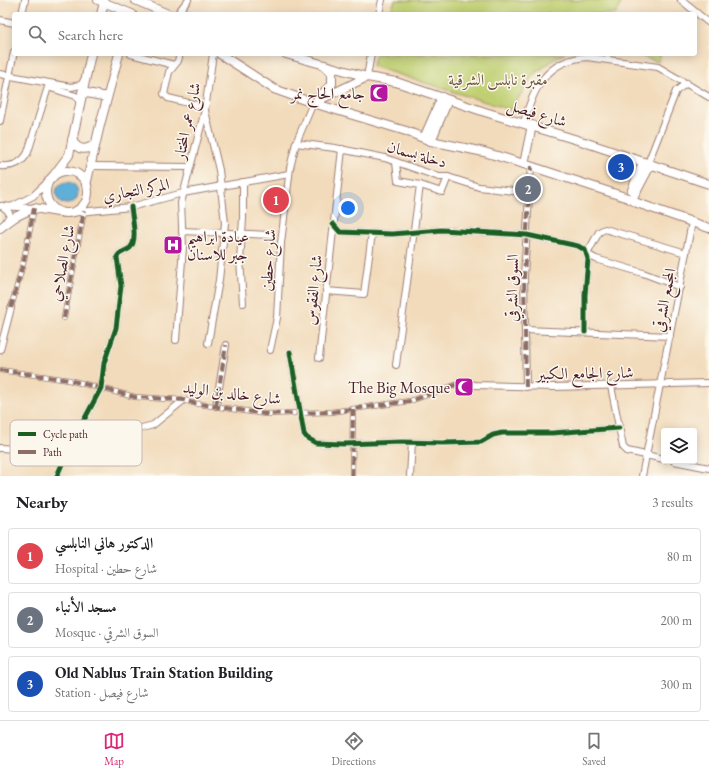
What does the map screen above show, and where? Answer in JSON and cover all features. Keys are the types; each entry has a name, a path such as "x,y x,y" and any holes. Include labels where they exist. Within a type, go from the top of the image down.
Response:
{"main road":[{"path":"135,0 163,12"},
{"path":"101,12 101,1 126,12"},
{"path":"66,213 57,210 48,201 46,188 69,155 91,56"},
{"path":"86,185 95,144 118,56"},
{"path":"223,56 274,88 313,103 428,139 484,152 528,165 630,199 709,228"},
{"name":"شارع فيصل","path":"293,56 366,77 396,82 709,184"},
{"path":"313,103 332,84 332,73 324,65"},
{"path":"313,103 366,77"},
{"path":"82,92 107,98"},
{"path":"428,139 445,99"},
{"path":"528,124 528,165"},
{"path":"72,140 79,148 90,148 95,144"},
{"path":"630,199 647,163"},
{"path":"2,226 34,208 66,213 75,211 84,203 88,191 83,179 78,174 65,171 58,173 51,179"}],"street":[{"path":"22,12 25,0"},
{"path":"179,12 188,0"},
{"path":"379,12 382,0"},
{"path":"681,0 695,12"},
{"path":"697,14 709,24"},
{"path":"0,20 12,23"},
{"path":"0,121 13,56"},
{"path":"139,56 174,65"},
{"path":"179,56 178,61 169,72 164,94 168,98 205,108 219,170 225,223 219,280 208,344"},
{"name":"شارع عمر المختار","path":"176,340 183,247 181,203 205,108 213,56"},
{"path":"366,77 371,56"},
{"path":"528,124 528,109 538,85 546,74 556,66 574,59 587,57 658,67 709,97"},
{"path":"0,74 8,78 58,88 78,86 86,77"},
{"path":"0,78 8,78 58,88 76,96 80,103"},
{"path":"647,163 676,91 687,83"},
{"path":"0,166 15,165 25,159 31,145 48,87"},
{"name":"شارع حطين","path":"270,350 277,318 281,243 289,174 296,143 313,103"},
{"name":"دخلة بسمان","path":"296,143 385,158 439,177 448,177 479,187 529,193"},
{"name":"شارع الفقوس","path":"319,358 342,150"},
{"path":"396,162 398,181 420,185 442,192 448,177"},
{"name":"السوق الشرقي","path":"526,387 524,276 529,193 528,165"},
{"path":"90,166 190,167"},
{"name":"المركز التجاري","path":"66,213 131,207 183,193 289,174"},
{"path":"13,206 32,196 51,179"},
{"path":"243,182 240,260 243,303"},
{"path":"396,365 420,185"},
{"path":"0,350 24,260 34,208 1,206"},
{"path":"1,206 8,211 10,215 2,226"},
{"path":"84,420 101,388 104,363 116,328 121,286 117,257 121,252 130,247 134,241 131,207"},
{"name":"شارع الصلاحي","path":"64,318 84,211"},
{"name":"المجمع الشرقي","path":"642,476 692,222"},
{"path":"333,224 340,232 392,234 441,230 527,235 578,246 585,250 587,254 596,259 643,273 680,287"},
{"path":"586,332 585,295 588,259 587,254 598,232 604,229 686,253"},
{"path":"182,231 270,235"},
{"path":"326,291 364,294 372,233"},
{"path":"525,330 670,336"},
{"path":"216,406 226,345"},
{"path":"290,352 304,434 311,441 329,444 478,442 493,435 502,433 552,433 619,428"},
{"name":"شارع خالد بن الوليد","path":"0,370 69,380 135,397 184,400 265,414 331,412 410,401 461,383"},
{"name":"شارع الجامع الكبير","path":"461,383 526,387 709,383"},
{"path":"611,386 622,445 625,449 661,458"},
{"path":"142,428 153,425 184,400"},
{"path":"352,476 353,409"},
{"path":"410,476 412,442"},
{"path":"0,448 10,449"},
{"path":"689,464 709,468"},
{"path":"57,476 61,466"}],"green space":[{"path":"395,0 622,0 617,12 391,12"},
{"name":"مقبرة نابلس الشرقية","path":"375,56 559,56 533,75 511,110 372,66"},
{"path":"641,56 660,56 658,62"}],"water":[{"path":"67,182 75,185 78,193 75,201 67,204 59,201 56,193 59,185"}],"marked path":[{"path":"526,387 524,276 531,166"},
{"path":"11,308 24,260 34,208"},
{"path":"64,318 84,211"},
{"path":"216,406 226,345"},
{"path":"0,370 69,380 135,397 184,400 193,403 265,414 331,412 410,401 461,383"},
{"path":"352,476 353,409"}],"cycle path":[{"path":"84,420 101,388 104,363 116,328 121,286 117,257 130,248 134,240 131,207"},
{"path":"333,224 340,232 392,234 441,230 527,235 578,246 585,250 588,259 585,295 585,332"},
{"path":"290,352 304,434 307,438 316,443 481,442 493,435 502,433 552,433 619,428"},
{"path":"57,476 61,466"}],"place":[{"name":"جامع الحاج نمر","path":"379,93"},
{"name":"Old Nablus Train Station Building","path":"621,167"},
{"name":"مسجد الأنباء","path":"528,189"},
{"name":"الدكتور هاني النابلسي","path":"276,200"},
{"name":"عيادة ابراهيم جبر للاسنان","path":"173,245"},
{"name":"The Big Mosque","path":"464,387"}]}
